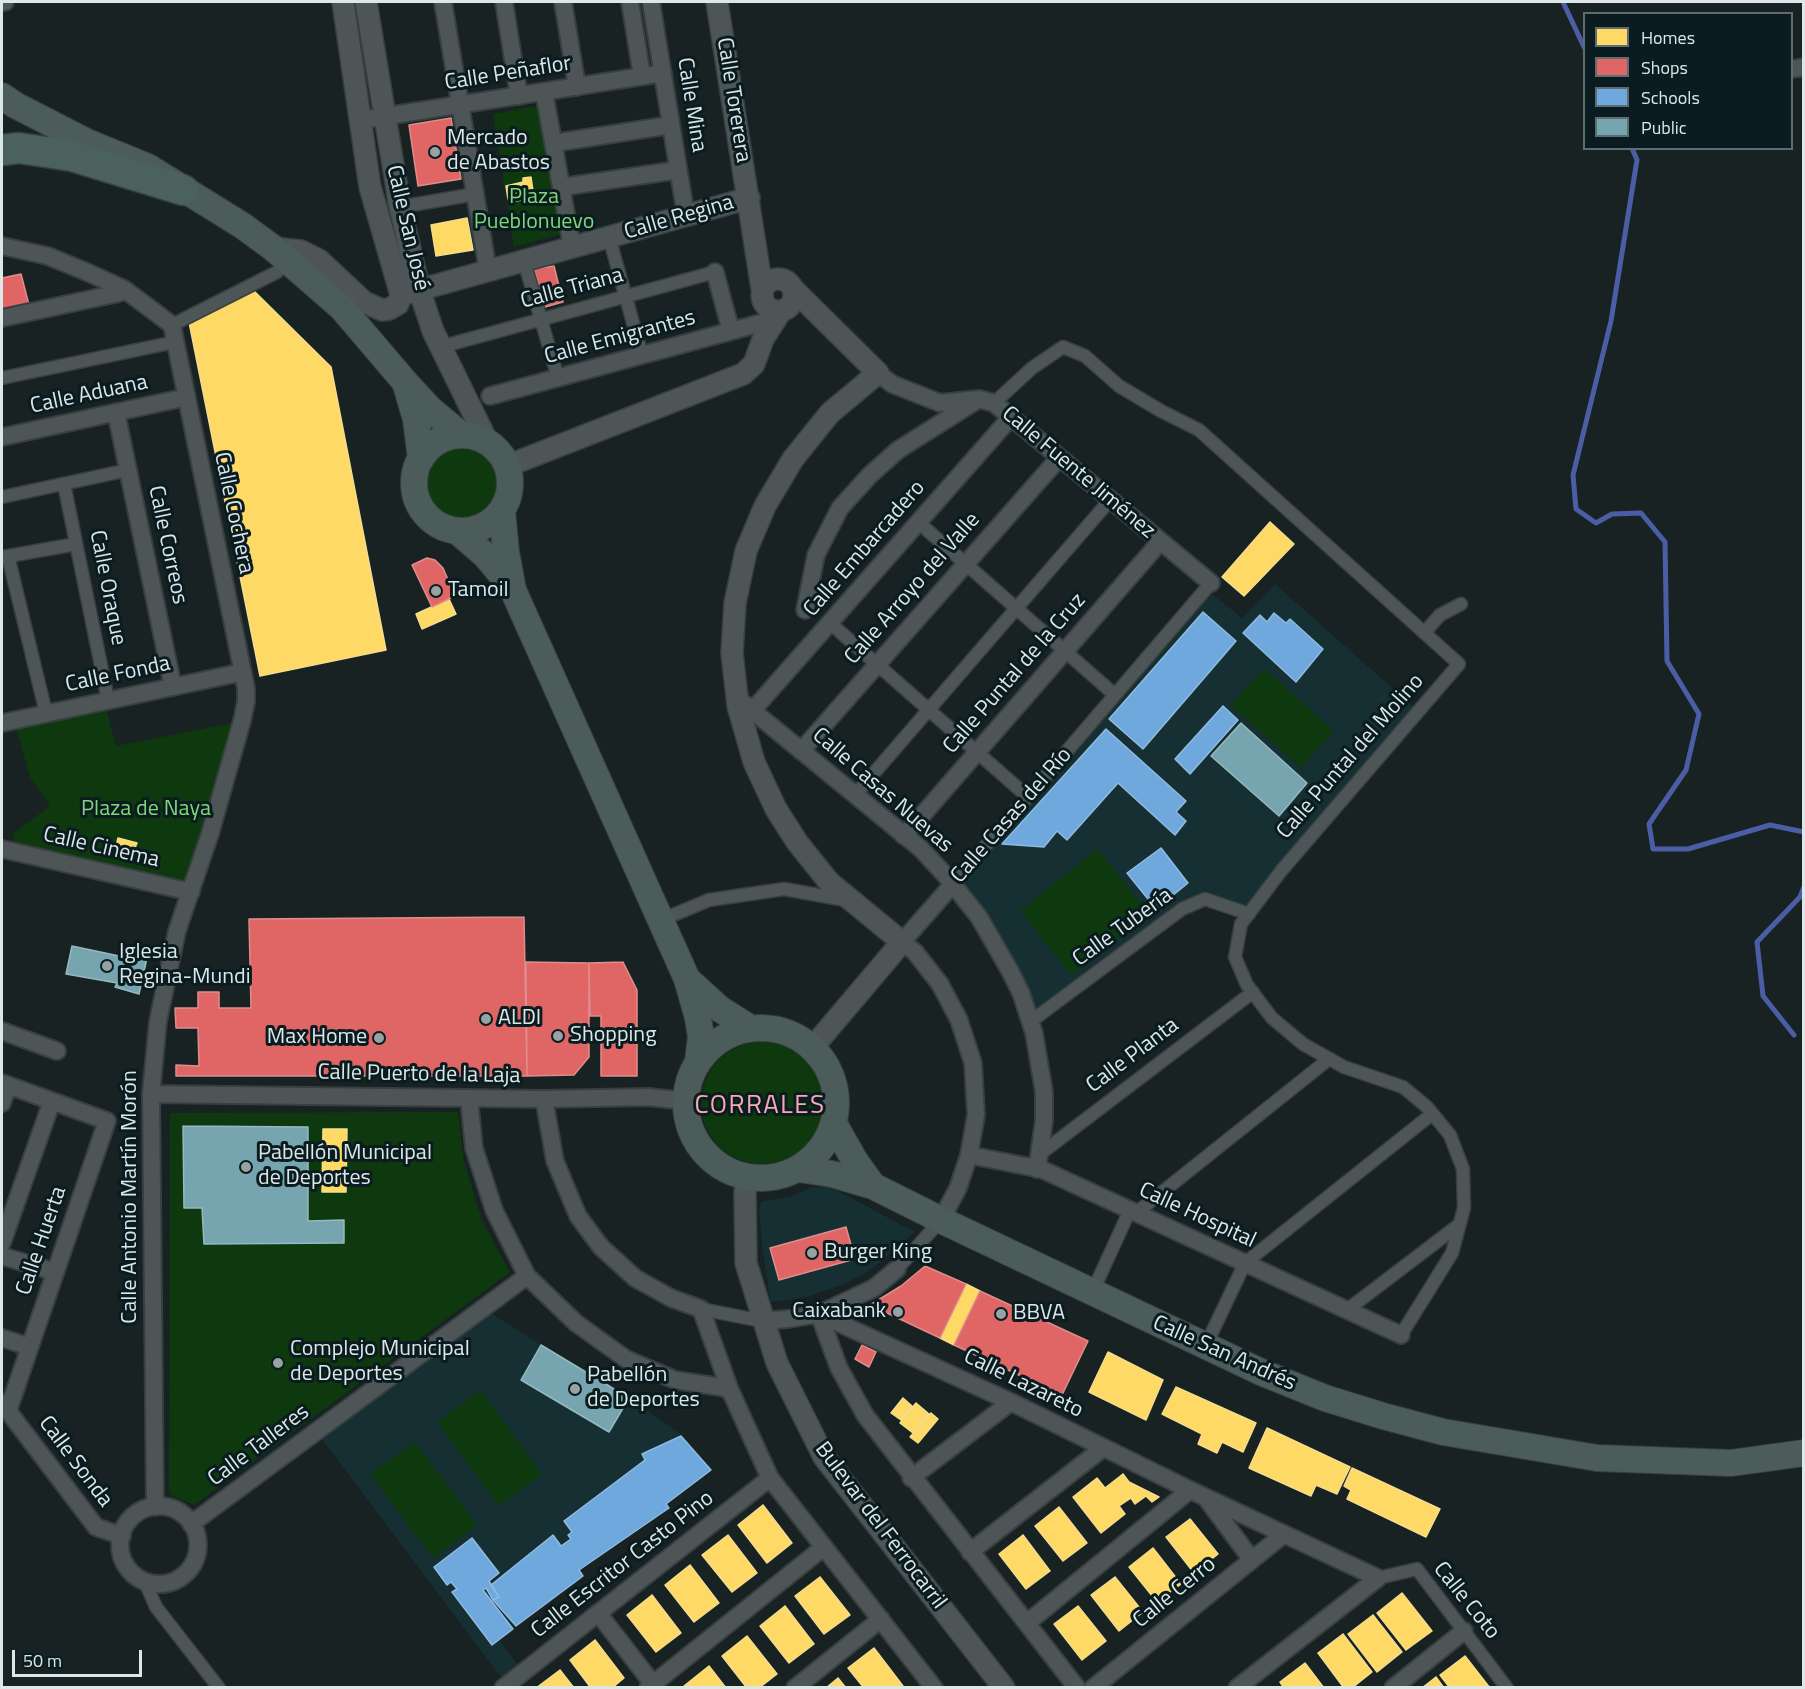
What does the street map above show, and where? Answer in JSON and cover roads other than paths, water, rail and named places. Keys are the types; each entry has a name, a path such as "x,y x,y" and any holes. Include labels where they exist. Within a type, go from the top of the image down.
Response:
{"highway":[{"path":"2,150 19,148 72,156 183,190"}],"main road":[{"path":"2,96 87,142 148,167 213,206 280,254 342,308 405,382 461,435"},
{"path":"2,136 18,135 87,142"},
{"path":"405,382 416,419 421,459"},
{"path":"457,531 482,527 493,520 502,510 510,489 507,466 495,448 474,436 461,435 445,438 431,447 421,459 415,475 415,491 418,501 429,518 437,524 457,531 485,555 513,590"},
{"path":"502,510 513,590 687,979 698,1018 700,1037 698,1062"},
{"path":"687,979 720,1009 750,1028"},
{"path":"750,1028 772,1028 794,1035 813,1047 826,1063 834,1083 837,1103 834,1124 826,1142 814,1157 799,1169 781,1176 762,1179 748,1178 719,1166 700,1149 689,1126 685,1101 689,1081 698,1062 711,1046 730,1034 750,1028"},
{"name":"Calle San Andrés","path":"834,1124 855,1161 873,1186"},
{"name":"Calle San Andrés","path":"799,1169 832,1174 873,1186 1205,1347 1325,1398 1383,1416 1443,1432 1598,1458 1731,1463 1803,1453"}],"street":[{"name":"Calle San José","path":"343,2 370,187 410,292 433,331 486,441"},
{"name":"Calle San José","path":"366,2 400,207 410,292"},
{"path":"443,2 488,271"},
{"path":"504,2 519,96"},
{"path":"563,2 577,87"},
{"name":"Calle Mina","path":"630,2 642,76"},
{"name":"Calle Mina","path":"651,2 686,216"},
{"name":"Calle Torerera","path":"717,2 754,233 763,250 774,305"},
{"name":"Calle Peñaflor","path":"361,120 663,73"},
{"path":"544,92 572,247"},
{"path":"554,143 671,125"},
{"path":"562,187 678,170"},
{"path":"400,207 475,194"},
{"name":"Calle Regina","path":"280,254 301,251 319,260 364,302 382,310 398,304 410,292 749,198"},
{"path":"609,237 642,355"},
{"path":"2,246 48,256 124,290 172,325 277,272 280,254"},
{"path":"524,261 558,378"},
{"path":"715,272 731,331"},
{"name":"Calle Triana","path":"440,347 715,272"},
{"path":"2,318 119,293 124,290"},
{"path":"507,466 743,374 754,364 774,305"},
{"name":"Calle Fuente Jiménez","path":"774,305 812,312 819,316 892,384 940,403 987,401 1011,417 1210,583"},
{"name":"Calle Emigrantes","path":"490,396 731,331 774,305"},
{"name":"Calle Cochera","path":"172,325 243,672 246,702 210,834 191,892"},
{"path":"2,378 175,342"},
{"name":"Calle Puntal del Molino","path":"987,401 1063,347 1085,356 1119,386 1199,430 1459,664 1281,871 1241,924 1235,957 1247,985 1272,1018 1304,1044 1344,1067 1403,1087 1432,1113 1450,1136 1463,1169 1464,1208 1452,1253 1401,1335"},
{"path":"544,1099 555,1161 578,1216 601,1247 635,1278 671,1298 701,1309 762,1321 819,1314 874,1288 897,1269 941,1220 958,1188 969,1155 976,1115 973,1063 960,1020 940,984 915,952 829,882 797,842 776,809 754,762 745,704 732,653 735,603 746,552 761,515 793,459 830,413 878,373"},
{"name":"Calle Aduana","path":"2,437 187,397"},
{"path":"805,610 816,555 840,508 870,475 898,450 987,401"},
{"name":"Calle Correos","path":"116,412 173,687"},
{"name":"Calle Embarcadero","path":"745,704 830,623 1011,417"},
{"name":"Calle Arroyo del Valle","path":"801,750 1059,458"},
{"path":"2,497 128,470"},
{"name":"Calle Oraque","path":"64,484 108,700"},
{"path":"855,795 1110,500"},
{"path":"918,522 1115,695"},
{"name":"Calle Puntal de la Cruz","path":"904,836 1160,542"},
{"path":"46,713 5,557 76,544"},
{"name":"Calle Casas del Río","path":"813,1047 1210,583"},
{"path":"1424,633 1440,615 1461,604"},
{"path":"830,623 1028,796"},
{"name":"Calle Fonda","path":"2,723 243,672"},
{"name":"Calle Casas Nuevas","path":"745,704 920,848 979,917 1021,993 1039,1057 1044,1092 1044,1121 1039,1161"},
{"name":"Calle Cinema","path":"2,849 191,892"},
{"path":"661,920 709,900 784,889 854,902"},
{"name":"Calle Antonio Martín Morón","path":"155,1507 151,1094 158,1021 177,931 191,892"},
{"name":"Calle Tubería","path":"1030,1022 1182,909 1205,899 1249,914"},
{"name":"Calle Planta","path":"1039,1161 1253,992"},
{"path":"2,1030 57,1051"},
{"path":"1092,1293 1133,1211 1329,1059"},
{"path":"2,1103 5,1084 52,1101 2,1243"},
{"name":"Calle Puerto de la Laja","path":"151,1094 544,1099 649,1097 685,1101"},
{"path":"469,1098 474,1148 494,1210 527,1276 576,1323 626,1359 675,1380 730,1390"},
{"name":"Calle Huerta","path":"5,1407 30,1347 107,1121 52,1101"},
{"path":"1205,1347 1245,1263 1432,1113"},
{"name":"Calle Hospital","path":"969,1155 1039,1161 1133,1211 1401,1335"},
{"name":"Bulevar del Ferrocarril","path":"748,1178 746,1263 777,1364 824,1457 1004,1688"},
{"path":"1347,1310 1460,1224"},
{"path":"2,1256 55,1272"},
{"name":"Calle Talleres","path":"191,1524 527,1276"},
{"path":"701,1309 730,1390 770,1478 934,1688"},
{"path":"819,1314 839,1368 865,1415 911,1478 1077,1688"},
{"name":"Calle Lazareto","path":"819,1314 1011,1402 1378,1578"},
{"path":"2,1338 30,1347"},
{"path":"911,1478 1011,1402"},
{"name":"Calle Sonda","path":"5,1407 96,1527 122,1536"},
{"path":"970,1552 1103,1448"},
{"name":"Calle Escritor Casto Pino","path":"503,1688 770,1478"},
{"path":"1027,1623 1198,1493"},
{"name":"Calle Lazareto","path":"1198,1493 1252,1560"},
{"path":"165,1507 177,1511 191,1524 197,1538 198,1550 190,1568 179,1579 158,1584 145,1581 134,1575 124,1562 120,1547 125,1527 134,1516 144,1510 165,1507"},
{"name":"Calle Cerro","path":"1093,1688 1284,1534"},
{"path":"598,1613 652,1686 824,1547"},
{"name":"Calle Coto","path":"1378,1578 1417,1569 1507,1688"},
{"path":"1237,1688 1378,1578"},
{"path":"145,1581 156,1607 219,1688"},
{"path":"795,1688 881,1619"},
{"path":"1393,1688 1464,1631"}],"waterway":[{"path":"1563,2 1583,45"},
{"path":"1633,150 1637,160 1611,321 1573,475 1576,509 1596,523 1612,514 1641,513 1665,542 1667,661 1699,714 1686,770 1649,824 1653,849 1688,849 1770,825 1804,832"},
{"path":"1794,1035 1763,996 1757,942 1800,897 1804,887"}],"place":[{"name":"Mercado de Abastos","path":"435,152"},
{"name":"Tamoil","path":"436,591"},
{"name":"Iglesia Regina-Mundi","path":"107,966"},
{"name":"ALDI","path":"486,1019"},
{"name":"Shopping","path":"558,1036"},
{"name":"Max Home","path":"379,1038"},
{"name":"Pabellón Municipal de Deportes","path":"246,1167"},
{"name":"Burger King","path":"812,1253"},
{"name":"Caixabank","path":"898,1312"},
{"name":"BBVA","path":"1001,1314"},
{"name":"Complejo Municipal de Deportes","path":"278,1363"},
{"name":"Pabellón de Deportes","path":"575,1389"}],"district":[{"name":"CORRALES","path":"760,1107"}],"park label":[{"name":"Plaza Pueblonuevo","path":"534,210"},
{"name":"Plaza de Naya","path":"146,810"}]}
